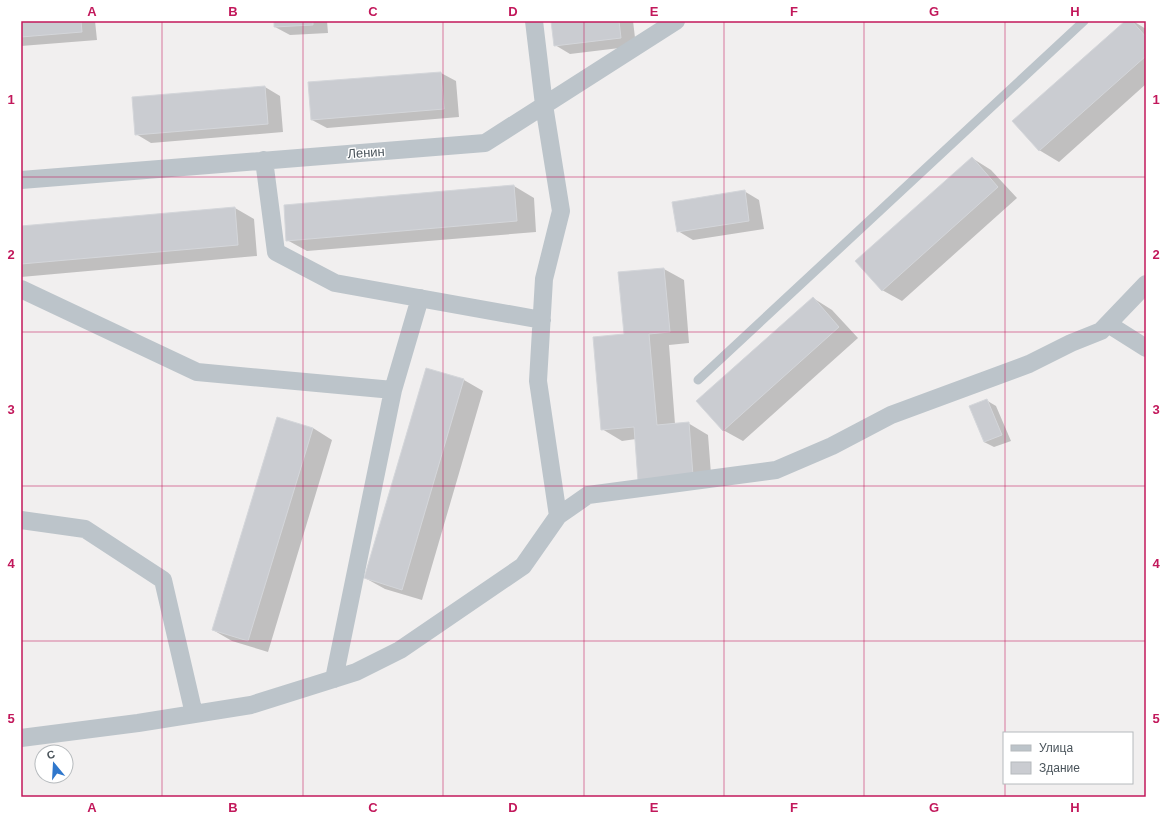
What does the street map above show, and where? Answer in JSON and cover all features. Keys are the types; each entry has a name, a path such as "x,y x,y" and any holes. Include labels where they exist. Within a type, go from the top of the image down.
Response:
{"street":[{"path":"534,21 544,105 561,211 544,279 538,381 558,516"},
{"name":"Ленин","path":"21,180 485,143 676,21"},
{"path":"264,160 276,252 335,284 542,320"},
{"path":"21,738 251,705 356,672 400,650 523,566 558,516 588,495 776,470 832,446 891,415 1029,364 1071,343 1101,331 1146,284"},
{"path":"21,289 196,372 393,390"},
{"path":"334,679 393,390 420,298"},
{"path":"1108,324 1146,348"},
{"path":"21,520 85,529 163,580 194,714"}],"lane":[{"path":"698,380 1084,21"}],"building":[{"path":"21,21 81,21 82,32 21,37"},
{"path":"274,21 313,21 313,25 274,27"},
{"path":"551,21 619,21 621,38 554,46"},
{"path":"1125,21 1132,21 1146,37 1146,56 1039,151 1012,121"},
{"path":"441,72 444,109 311,120 308,82"},
{"path":"265,86 268,124 135,135 132,97"},
{"path":"972,157 998,187 882,291 855,261"},
{"path":"514,185 517,221 286,241 284,205"},
{"path":"745,190 749,221 677,232 672,202"},
{"path":"235,207 238,245 21,264 21,226"},
{"path":"664,268 670,332 649,334 657,425 689,422 693,476 638,481 634,427 601,430 593,337 624,334 618,272"},
{"path":"813,297 839,327 723,431 696,401"},
{"path":"426,368 464,379 402,590 364,578"},
{"path":"987,399 1002,435 984,442 969,406"},
{"path":"277,417 313,428 248,641 212,630"}]}
